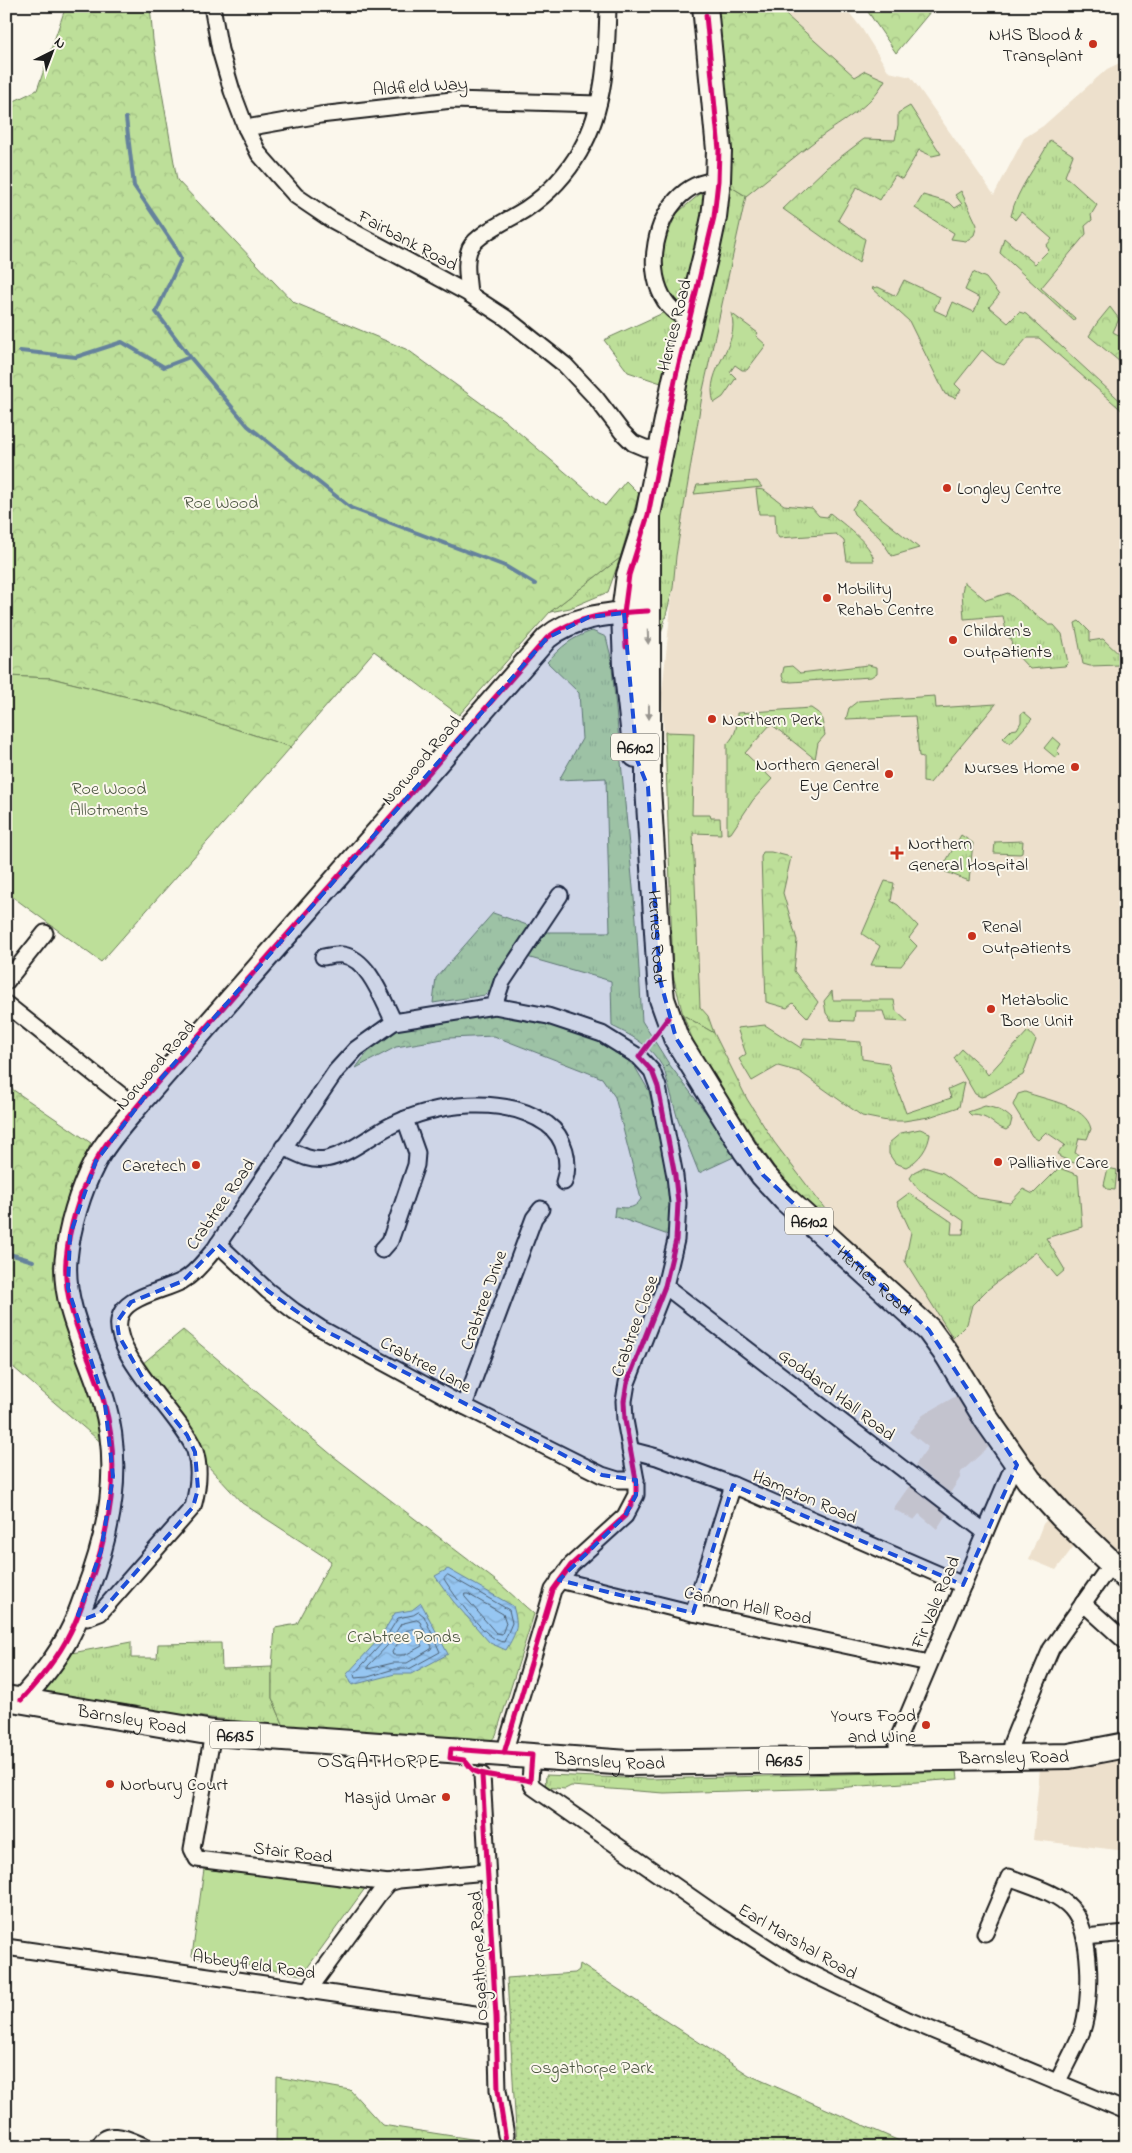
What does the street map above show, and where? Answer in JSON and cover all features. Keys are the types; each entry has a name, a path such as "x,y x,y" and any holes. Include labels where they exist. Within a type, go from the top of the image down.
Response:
{"main road":[{"name":"Herries Road","path":"648,787 637,760 626,665 624,613 629,576 648,515 714,217 718,181 718,150 705,6"},
{"name":"Herries Road","path":"648,515 648,787 662,998 676,1038 745,1150 763,1174 785,1199 929,1330 953,1363 1017,1465 1061,1515 1119,1570"},
{"name":"Barnsley Road","path":"14,1699 214,1733 628,1763 1069,1756 1126,1746"}],"street":[{"name":"Fairbank Road","path":"212,6 220,50 232,91 246,128 259,154 296,196 330,219 469,294 537,341 565,365 596,398 622,432 633,443 645,448 661,450"},
{"path":"469,294 467,260 471,248 478,239 527,208 552,188 580,151 593,124 598,104 606,45 608,6"},
{"name":"Aldfield Way","path":"246,128 320,114 452,100 598,104"},
{"name":"Herries Road","path":"690,320 678,316 669,308 661,292 655,272 658,232 665,214 688,188 699,182 718,181"},
{"name":"Norwood Road","path":"14,1699 57,1656 70,1634 104,1542 113,1476 105,1404 72,1309 66,1261 70,1235 84,1188 96,1161 136,1107 547,638 573,623 589,617 648,611"},
{"path":"494,1006 502,982 522,949 560,895"},
{"path":"6,982 45,933"},
{"path":"323,957 344,955 364,968 371,976 394,1022"},
{"path":"6,1004 136,1107"},
{"name":"Crabtree Road","path":"78,1615 87,1618 100,1613 193,1507 198,1489 195,1452 187,1435 145,1382 119,1336 117,1322 122,1311 131,1302 183,1280 196,1270 218,1244 336,1071 356,1049 394,1022 494,1006 548,1016 576,1024 602,1034 638,1057"},
{"name":"Crabtree Close","path":"504,1753 553,1590 571,1565 625,1516 636,1495 636,1480 624,1401 627,1382 665,1286 676,1240 678,1203 676,1176 658,1087 652,1071 638,1057"},
{"path":"283,1147 313,1160 324,1160 340,1155 376,1133 405,1119 427,1112 473,1106 494,1106 523,1112 537,1118 552,1128 562,1143 567,1157 568,1172 564,1182"},
{"path":"382,1250 390,1241 416,1165 415,1146 405,1119"},
{"name":"Crabtree Drive","path":"464,1406 536,1212 541,1209"},
{"name":"Crabtree Lane","path":"218,1244 268,1291 320,1328 464,1406 602,1475 618,1480 636,1480"},
{"name":"Goddard Hall Road","path":"665,1286 985,1532"},
{"name":"Hampton Road","path":"630,1450 657,1457 733,1485 963,1585"},
{"name":"Fir Vale Road","path":"899,1758 898,1739 1011,1471 1017,1465"},
{"path":"693,1613 733,1485"},
{"path":"1009,1757 1011,1744 1044,1664 1062,1632 1083,1603 1119,1570"},
{"name":"Cannon Hall Road","path":"559,1580 693,1613 929,1663"},
{"path":"1083,1603 1126,1642"},
{"name":"Stair Road","path":"214,1733 192,1849 197,1859 389,1883 415,1878 487,1872"},
{"name":"Earl Marshal Road","path":"532,1755 530,1781 533,1787 718,1916 798,1967 900,2017 1126,2111"},
{"name":"Osgathorpe Road","path":"482,1775 496,2017 498,2090 506,2135"},
{"path":"985,1933 1009,1877 1060,1898 1071,1908 1080,1921 1085,1937 1088,2004 1082,2031 1057,2083"},
{"path":"308,1991 389,1883"},
{"path":"1085,1937 1126,1932"},
{"name":"Abbeyfield Road","path":"6,1947 496,2017"},
{"path":"102,2143 110,2136 118,2136 147,2147"}],"highlighted area":[{"path":"624,613 637,760 648,787 660,980 676,1038 763,1175 929,1330 1017,1465 963,1585 733,1485 693,1613 559,1580 625,1516 636,1495 636,1480 602,1475 320,1328 268,1291 218,1245 183,1281 131,1302 117,1322 119,1336 145,1382 187,1435 195,1452 198,1489 193,1507 100,1613 87,1618 78,1615 101,1551 113,1476 105,1404 68,1288 70,1235 96,1161 143,1099 547,638 589,617"}],"shaded area":[{"name":"Northern General Hospital","path":"733,6 844,6 862,29 889,72 911,77 994,195 1024,138 1043,126 1107,69 1126,60 1126,1567 1039,1483 925,1315 782,1178 738,1115 696,1048 683,1015 673,975 662,693 676,556 703,390 746,196 742,112"},
{"path":"963,1392 993,1443 961,1472 960,1478 950,1493 915,1465 928,1447 909,1432 923,1415"},
{"path":"910,1485 947,1513 937,1529 919,1514 914,1520 893,1509"},
{"path":"1051,1515 1077,1542 1056,1570 1029,1559 1043,1524"},
{"path":"1126,1753 1126,1851 1033,1840 1040,1769"}],"green space":[{"name":"Roe Wood","path":"66,6 150,6 153,40 177,180 293,302 408,350 504,420 605,506 626,481 639,494 620,558 550,612 459,715 374,651 291,747 164,706 51,678 6,676 6,172 8,166 6,163 6,105 37,90"},
{"path":"715,6 776,6 855,77 865,71 885,80 879,90 864,106 819,138 746,196 728,185"},
{"path":"864,6 935,6 896,53"},
{"path":"910,106 941,154 932,156 919,150 902,179 895,175 880,200 857,187 838,220 865,239 859,263 783,209 826,168 864,139 895,140 898,113"},
{"path":"1050,140 1073,155 1065,176 1097,205 1091,215 1092,220 1085,226 1086,234 1041,288 1075,318 1074,321 1000,253 1004,238 1035,264 1049,250 1046,246 1052,239 1021,212 1015,220 1011,216 1023,186"},
{"path":"728,185 746,196 703,390 676,556 673,588 655,657 654,583 662,488"},
{"path":"961,191 977,225 974,235 966,241 951,239 954,233 915,208 923,195 950,203 955,208 962,204 955,195"},
{"path":"700,194 708,194 687,289 661,383 628,372 604,340 663,313 669,301 661,275 662,249 676,214"},
{"path":"973,272 986,278 999,295 989,307 1008,323 1019,312 1026,314 1126,406 1126,414 1039,338 1027,338 1004,365 996,362 982,350 955,384 961,390 955,398 945,394 909,321 872,288 878,287 896,296 904,280 940,297 934,310 947,316 953,302 974,312 980,298 965,290"},
{"path":"1110,307 1119,319 1113,332 1126,339 1126,367 1089,336"},
{"path":"731,313 758,333 756,336 766,345 747,370 742,370 735,365 730,372 736,378 723,397 714,403 712,390 714,379 731,336 733,325"},
{"path":"757,481 762,487 694,494 697,485"},
{"path":"756,489 764,490 784,505 812,508 819,516 827,517 830,513 863,541 874,561 847,561 844,541 836,534 779,538 776,533 775,514 759,514"},
{"path":"859,500 919,548 892,556 880,538 854,514 852,509"},
{"path":"620,558 608,592 570,608 550,612"},
{"path":"964,582 986,600 1008,593 1049,625 1054,625 1062,634 1068,663 1065,666 1030,669 1011,649 1012,640 1007,636 1003,616 964,619 962,592"},
{"path":"1079,621 1090,632 1090,641 1103,639 1123,658 1120,665 1090,666 1083,664 1075,623"},
{"path":"592,631 606,637 611,657 636,919 642,1021 669,1064 664,1069 642,1043 612,1026 611,981 527,957 485,995 433,1003 436,978 493,913 547,932 610,932 606,778 559,780 582,739 579,693 547,662 567,643"},
{"path":"868,665 877,667 877,673 871,677 791,682 784,681 782,676 784,667 792,666 800,673"},
{"name":"Roe Wood Allotments","path":"6,676 51,678 164,706 291,747 101,962 6,892"},
{"path":"935,696 936,708 996,704 930,783 923,782 923,757 919,756 915,716 846,719 849,708 858,701"},
{"path":"811,708 821,715 825,735 818,743 815,759 771,724 745,753 772,779 753,800 731,833 727,834 727,744 736,730 737,713"},
{"path":"1024,712 1032,719 1010,744 1003,738 1011,730 1017,729 1021,722 1021,714"},
{"path":"665,732 694,733 692,815 710,815 711,818 720,818 721,834 693,833 700,1007 708,1016 714,1033 683,1015 673,975"},
{"path":"1053,737 1061,744 1057,751 1060,754 1056,758 1044,748"},
{"path":"961,835 973,843 969,881 941,870"},
{"path":"1023,841 1022,853 1020,854 994,853 995,842"},
{"path":"763,852 791,857 783,893 797,940 794,971 818,1002 808,1018 793,1003 787,1008 766,1002 761,857"},
{"path":"885,881 894,883 891,901 898,905 918,926 909,938 917,946 901,966 871,965 880,946 862,934"},
{"path":"832,991 833,1000 894,1000 896,1011 908,1022 886,1021 883,1011 855,1011 854,1021 831,1020 826,1013 824,1001"},
{"path":"493,1011 529,1017 596,1040 620,1054 635,1067 649,1091 674,1201 671,1236 614,1216 615,1207 633,1207 641,1199 615,1097 602,1078 494,1036 449,1038 396,1047 356,1068 373,1047 395,1030 418,1022"},
{"path":"683,1015 714,1033 747,1099 774,1142 825,1209 818,1212 782,1178 738,1115 696,1048"},
{"path":"765,1025 801,1048 804,1038 861,1042 862,1059 888,1063 906,1113 951,1098 948,1089 964,1082 959,1107 929,1117 904,1121 887,1121 862,1116 800,1072 778,1066 752,1081 739,1059 746,1054 737,1028"},
{"path":"1028,1031 1036,1040 1023,1075 985,1096 981,1097 975,1094 954,1058 962,1049 988,1075"},
{"path":"669,1064 738,1155 699,1173 678,1120 664,1069"},
{"path":"6,1085 91,1143 69,1193 59,1239 103,1444 6,1361"},
{"path":"1025,1092 1064,1104 1081,1114 1088,1121 1091,1129 1087,1139 1079,1138 1075,1153 1079,1155 1077,1162 1074,1163 1060,1157 1058,1153 1065,1145 1046,1132 1038,1140 1032,1136 1013,1105 1018,1094"},
{"path":"985,1106 1000,1110 1009,1116 1012,1119 1010,1127 1006,1130 986,1118 971,1115 968,1112"},
{"path":"920,1129 930,1133 923,1153 906,1167 895,1163 889,1154 889,1143 901,1133"},
{"path":"924,1167 943,1173 978,1198 1010,1203 1023,1189 1033,1194 1059,1168 1078,1175 1082,1227 1046,1238 1065,1270 1057,1277 1036,1252 987,1290 972,1305 967,1324 953,1338 905,1261 911,1232 897,1202 909,1193 952,1222 951,1234 963,1234 964,1221 919,1190 910,1178 914,1172"},
{"path":"1108,1168 1117,1170 1115,1190 1107,1189 1104,1185"},
{"name":"Crabtree Ponds","path":"183,1330 333,1456 500,1584 534,1614 496,1735 490,1742 284,1726 272,1698 275,1628 297,1624 331,1561 242,1503 195,1452 142,1364"},
{"path":"131,1642 131,1658 157,1658 158,1644 221,1643 222,1669 272,1667 272,1698 284,1726 48,1700 42,1695 44,1685 72,1653"},
{"path":"957,1771 958,1779 835,1788 664,1793 571,1786 565,1789 545,1787 546,1775 650,1779"},
{"path":"204,1869 366,1887 302,1975 192,1956"},
{"name":"Osgathorpe Park","path":"580,1964 749,2075 913,2147 517,2147 507,1978 575,1973 579,1970"},
{"path":"277,2077 350,2090 382,2125 497,2143 497,2147 276,2147"}],"water":[{"path":"448,1569 513,1606 516,1629 506,1650 490,1643 453,1601 435,1576"},
{"path":"421,1603 448,1654 411,1674 395,1674 352,1685 347,1674 379,1639 395,1613 412,1610"}],"waterway":[{"path":"126,118 134,186 174,245 181,259 156,312 190,357 248,426 351,508 505,566 535,584"},
{"path":"20,351 76,357 122,342 164,367 190,357"},
{"path":"6,1253 33,1261"}],"cycle path":[{"path":"626,647 624,613 629,575 648,515 675,380 714,217 719,150 706,15"},
{"path":"21,1700 54,1660 75,1623 102,1545 111,1498 113,1474 109,1426 104,1402 73,1314 66,1278 67,1248 73,1222 95,1162 111,1137 143,1099 547,638 558,630 582,620 608,614 648,611"},
{"path":"504,1753 553,1590 571,1565 625,1516 636,1495 636,1480 625,1420 624,1401 627,1383 665,1286 676,1240 678,1203 675,1176 658,1087 652,1071 639,1057 668,1018"},
{"path":"451,1749 532,1755 530,1781 476,1772 464,1760 450,1758 451,1749"},
{"path":"482,1775 496,2017 498,2090 507,2147"}],"place":[{"name":"NHS Blood & Transplant","path":"1093,44"},
{"name":"Longley Centre","path":"947,488"},
{"name":"Mobility Rehab Centre","path":"827,598"},
{"name":"Children's Outpatients","path":"953,640"},
{"name":"Northern Perk","path":"712,719"},
{"name":"Nurses Home","path":"1075,767"},
{"name":"Northern General Eye Centre","path":"889,774"},
{"name":"Northern General Hospital","path":"897,853"},
{"name":"Renal Outpatients","path":"972,936"},
{"name":"Metabolic Bone Unit","path":"991,1009"},
{"name":"Palliative Care","path":"998,1162"},
{"name":"Caretech","path":"196,1165"},
{"name":"Yours Food and Wine","path":"926,1725"},
{"name":"Norbury Court","path":"110,1784"},
{"name":"Masjid Umar","path":"446,1797"}],"district":[{"name":"OSGATHORPE","path":"379,1760"}]}
